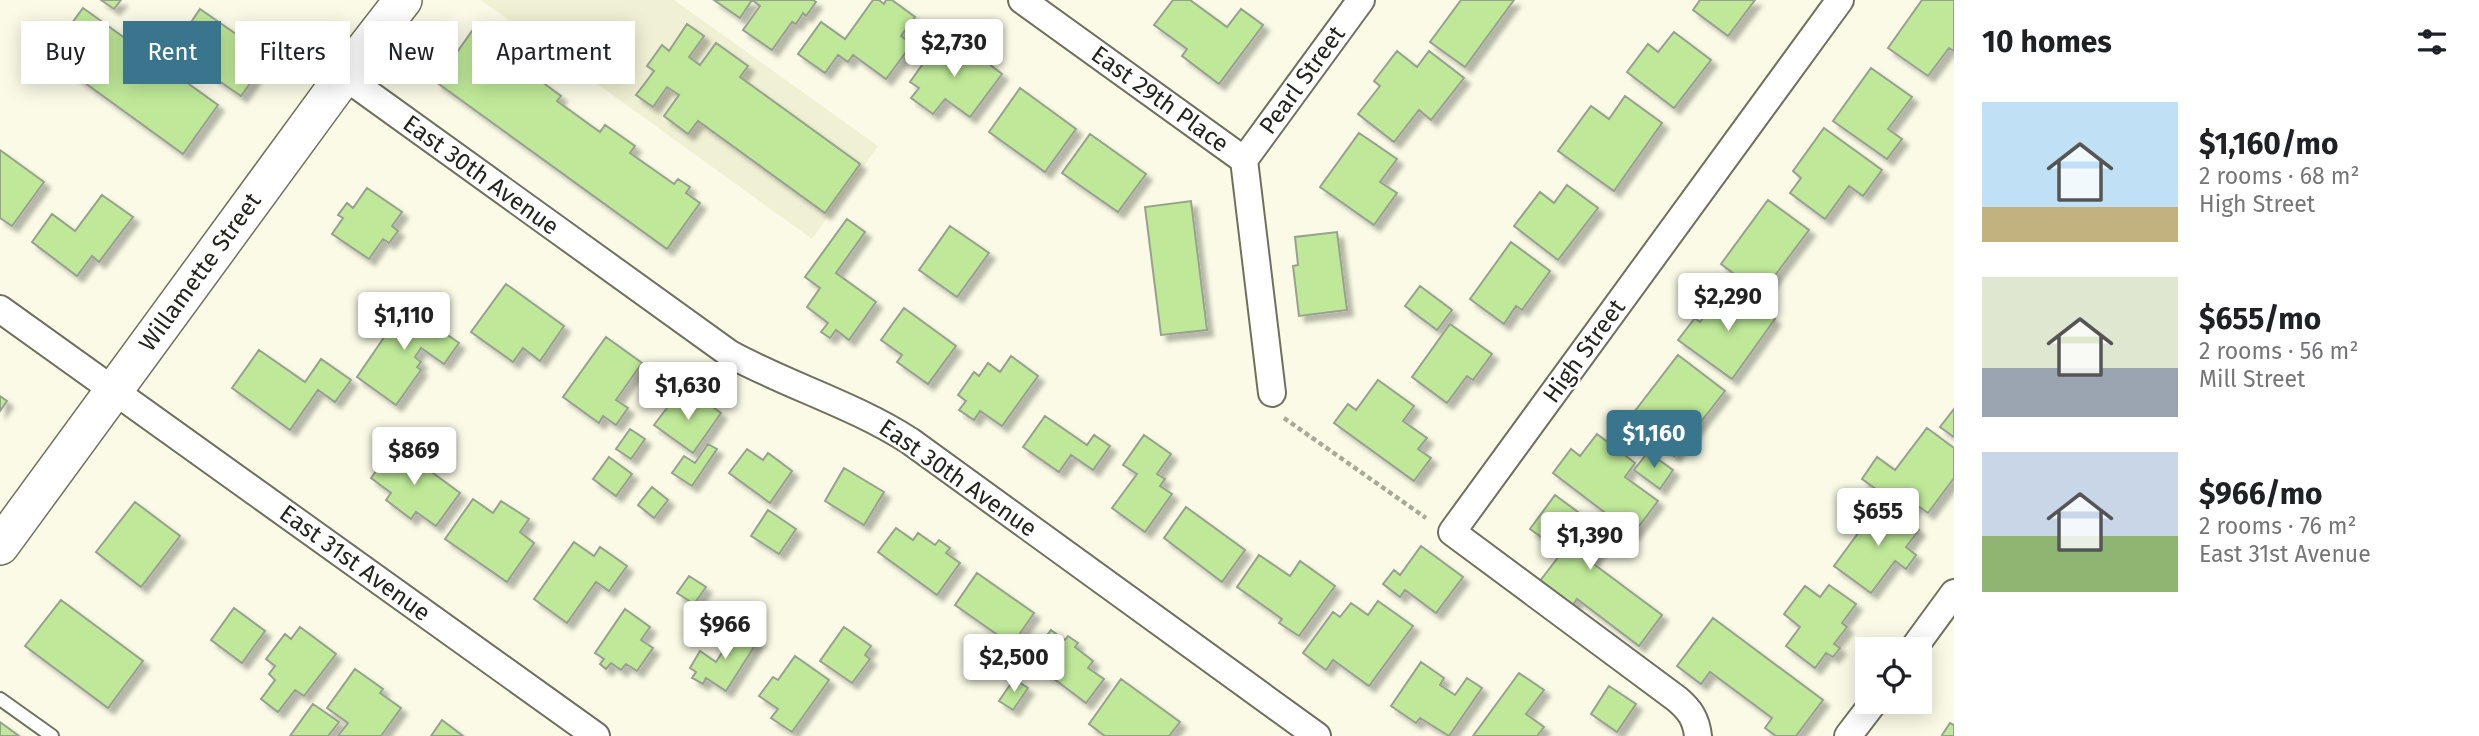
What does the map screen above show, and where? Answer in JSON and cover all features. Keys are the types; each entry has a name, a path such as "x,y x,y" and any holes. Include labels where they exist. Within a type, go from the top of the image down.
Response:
{"main road":[{"name":"Willamette Street","path":"350,68 403,0"},
{"name":"Willamette Street","path":"0,546 338,84"}],"street":[{"name":"East 29th Place","path":"1022,0 1244,160 1272,393"},
{"name":"Pearl Street","path":"1244,160 1360,0"},
{"name":"High Street","path":"1451,532 1840,0"},
{"name":"East 30th Avenue","path":"350,80 730,354 779,379 872,418 910,441 1317,736"},
{"name":"East 31st Avenue","path":"0,309 596,736"},
{"path":"1451,532 1677,699 1691,713 1696,722 1698,736"},
{"path":"1922,637 1954,593"},
{"path":"1848,736 1865,714"}],"lane":[{"path":"0,699 52,736"}],"path":[{"path":"1272,393 1276,407 1283,417 1415,512 1451,532"}],"shaded area":[{"path":"481,0 674,0 878,146 812,239 597,84 635,84 635,21 510,21"}],"building":[{"path":"101,0 121,0 114,9"},
{"path":"714,0 752,0 740,18"},
{"path":"752,0 816,2 806,16 803,13 796,24 792,22 772,50 743,30 760,6"},
{"path":"873,0 884,4 886,0 892,0 915,17 901,36 912,44 886,79 853,55 848,62 838,55 825,73 798,54 821,22 845,39"},
{"path":"1173,0 1190,0 1227,27 1241,9 1263,25 1219,84 1182,56 1187,49 1154,25"},
{"path":"1461,0 1514,0 1465,67 1430,42"},
{"path":"1700,0 1755,0 1728,36 1693,10"},
{"path":"1922,0 1954,0 1954,51 1949,48 1928,76 1888,48"},
{"path":"83,8 101,21 74,21"},
{"path":"200,9 217,21 192,21"},
{"path":"221,24 235,33 235,84 250,84 241,96 221,82"},
{"path":"687,24 704,36 689,57 700,65 716,43 748,66 740,77 860,164 825,213 698,121 688,134 664,116 679,95 667,87 653,107 636,95 654,71 647,66 662,45 669,51"},
{"path":"109,27 123,37 123,84 189,84 218,105 183,154 87,84 109,84"},
{"path":"472,31 472,84 545,84 561,96 557,101 600,132 605,125 635,146 630,153 674,184 678,179 690,187 686,193 700,203 667,249 439,84 458,84 458,51"},
{"path":"1674,32 1711,60 1674,108 1627,72 1648,44 1658,52"},
{"path":"942,37 956,47 960,42 1002,74 970,117 945,99 933,114 911,98 919,88 910,82"},
{"path":"1397,51 1417,67 1429,51 1464,78 1431,120 1419,110 1394,142 1358,114 1380,86 1374,81"},
{"path":"1871,68 1912,97 1888,129 1902,139 1887,159 1833,121"},
{"path":"1020,88 1076,129 1045,172 989,132"},
{"path":"1625,96 1662,123 1614,191 1558,151 1591,106 1609,119"},
{"path":"1824,128 1882,170 1863,196 1849,186 1825,219 1790,193 1801,178 1793,171"},
{"path":"1359,133 1397,159 1380,182 1397,193 1374,225 1320,187"},
{"path":"1090,134 1146,174 1118,212 1062,173"},
{"path":"0,150 44,182 12,226 0,218"},
{"path":"1567,185 1598,208 1558,260 1514,226 1540,192 1554,203"},
{"path":"367,188 402,212 392,226 398,231 389,243 383,239 369,259 332,234 343,218 338,215 347,203 353,208"},
{"path":"102,195 133,217 99,262 92,256 77,276 32,242 52,214 75,231"},
{"path":"1768,200 1809,230 1761,294 1721,264"},
{"path":"1191,201 1207,330 1161,335 1145,207"},
{"path":"847,219 865,232 836,273 876,302 849,340 836,330 830,338 821,332 828,323 807,307 820,288 805,277"},
{"path":"950,226 989,253 957,297 919,270"},
{"path":"1337,232 1347,310 1299,316 1293,266 1298,265 1295,237"},
{"path":"1511,242 1550,271 1522,310 1516,306 1504,324 1470,299"},
{"path":"506,284 564,326 540,361 523,348 513,362 471,332"},
{"path":"1420,286 1452,310 1437,330 1405,306"},
{"path":"1733,289 1775,319 1732,379 1678,340 1695,318 1700,322 1715,301 1721,305"},
{"path":"392,296 459,343 444,364 421,348 415,357 421,362 417,367 421,370 396,405 357,377 387,333 383,330 389,321"},
{"path":"904,308 956,346 928,384 897,362 902,355 881,340"},
{"path":"1450,324 1492,354 1473,380 1467,376 1447,403 1412,377"},
{"path":"606,337 642,363 616,400 628,408 616,425 603,416 599,423 563,397"},
{"path":"259,350 305,382 321,359 351,380 335,402 318,390 290,430 232,388"},
{"path":"1678,355 1725,391 1674,456 1628,420"},
{"path":"1011,356 1038,376 1002,426 980,411 974,420 959,410 966,401 958,395 974,372 979,376 988,363 1000,372"},
{"path":"1378,380 1414,406 1403,421 1427,438 1418,449 1431,458 1414,481 1334,423 1348,404 1356,410"},
{"path":"696,395 721,413 693,453 654,425 673,400 686,409"},
{"path":"0,396 7,401 0,411"},
{"path":"1954,409 1954,437 1940,427"},
{"path":"1045,416 1087,445 1094,435 1110,446 1093,470 1071,455 1059,472 1023,447"},
{"path":"1927,428 1954,448 1954,478 1928,513 1915,504 1909,513 1862,479 1877,457 1895,470"},
{"path":"630,429 645,439 631,459 616,449"},
{"path":"1597,434 1635,463 1625,477 1658,501 1633,534 1553,473 1571,449 1580,456"},
{"path":"1144,435 1171,454 1157,474 1165,479 1160,486 1172,494 1145,532 1112,508 1137,474 1123,465"},
{"path":"708,444 717,449 692,486 672,473 684,456 695,463"},
{"path":"395,445 460,493 436,526 416,512 411,519 386,500 391,493 371,478"},
{"path":"747,449 763,460 768,453 792,471 770,503 729,473"},
{"path":"1648,452 1673,470 1660,489 1634,470"},
{"path":"609,457 632,474 616,496 593,479"},
{"path":"844,468 884,492 864,525 825,501"},
{"path":"652,487 668,500 654,518 638,505"},
{"path":"1555,495 1610,536 1591,562 1662,615 1639,646 1577,599 1572,606 1540,581 1562,552 1530,529"},
{"path":"473,499 493,513 501,501 529,519 520,532 534,543 507,582 445,539"},
{"path":"135,502 180,536 141,587 96,552"},
{"path":"1881,502 1919,530 1906,547 1916,555 1906,569 1895,561 1871,593 1834,566"},
{"path":"1186,507 1245,550 1222,582 1164,538"},
{"path":"768,510 796,529 779,554 751,536"},
{"path":"896,528 913,540 918,533 935,545 939,540 950,548 946,553 960,563 937,595 878,552"},
{"path":"574,542 594,556 600,547 627,566 609,591 596,582 567,623 534,599"},
{"path":"1421,546 1463,577 1436,613 1405,590 1400,597 1383,584 1394,570 1400,575"},
{"path":"1259,555 1290,576 1300,561 1335,586 1299,636 1279,623 1282,619 1237,587"},
{"path":"977,573 1034,613 1012,645 955,605"},
{"path":"689,576 706,587 694,604 677,593"},
{"path":"1829,585 1856,604 1842,623 1847,627 1834,644 1840,648 1833,657 1826,653 1815,668 1786,646 1800,627 1784,614 1805,586 1820,597"},
{"path":"61,600 143,661 108,708 25,646"},
{"path":"1378,601 1413,626 1369,686 1333,660 1326,670 1303,653 1333,612 1340,617 1351,603 1368,615"},
{"path":"234,608 265,631 242,663 211,640"},
{"path":"625,609 650,627 641,640 653,648 637,671 626,664 621,670 611,663 606,669 600,664 604,659 595,653"},
{"path":"1713,618 1823,700 1796,736 1776,736 1765,728 1772,718 1710,672 1701,684 1677,666"},
{"path":"739,626 759,639 726,691 706,678 703,684 692,678 696,672 690,668 700,651 716,662"},
{"path":"300,627 336,654 304,696 295,690 278,712 261,699 275,680 269,674 275,666 266,659 285,634 291,639"},
{"path":"844,627 871,646 865,655 870,659 852,683 820,661"},
{"path":"1051,630 1065,640 1068,636 1078,643 1075,647 1093,661 1088,668 1104,679 1086,703 1029,660"},
{"path":"795,656 829,680 792,732 771,718 778,709 759,696 773,677 778,680"},
{"path":"1421,662 1444,678 1440,685 1455,695 1467,678 1482,688 1449,736 1420,718 1416,723 1391,706"},
{"path":"355,669 383,689 380,693 401,708 381,736 338,736 348,723 327,708"},
{"path":"1519,673 1544,690 1526,714 1544,727 1537,736 1473,736"},
{"path":"1014,679 1028,688 1013,710 999,701"},
{"path":"1121,679 1180,722 1169,736 1105,736 1089,724"},
{"path":"1609,686 1636,704 1617,732 1591,714"},
{"path":"313,704 339,722 328,736 290,736"},
{"path":"442,720 463,736 431,736"},
{"path":"0,722 19,736 0,736"},
{"path":"1950,723 1954,725 1954,736 1942,735"}]}
